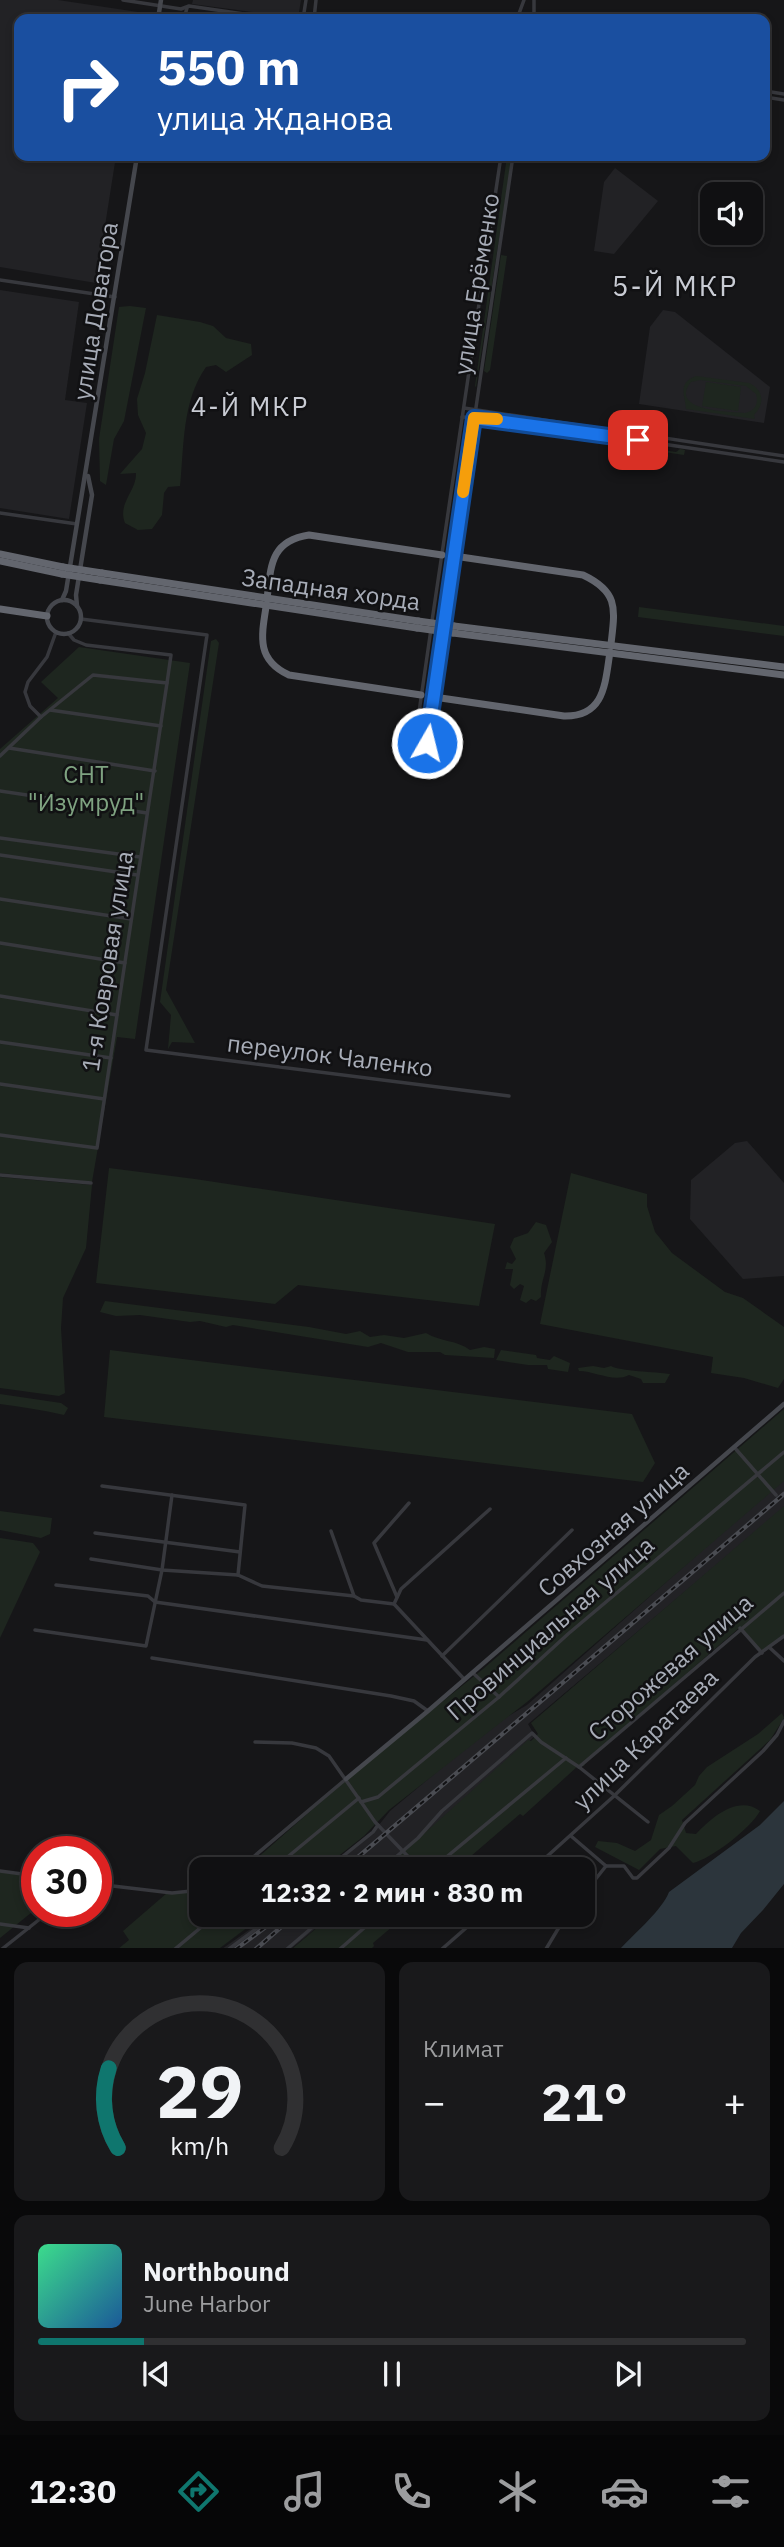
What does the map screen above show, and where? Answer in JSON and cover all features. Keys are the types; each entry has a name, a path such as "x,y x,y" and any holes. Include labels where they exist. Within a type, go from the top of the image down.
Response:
{"highway":[{"path":"421,695 289,675 276,669 266,656 263,644 266,603 276,553 282,545 299,536 309,535 442,555"},
{"name":"Западная хорда","path":"0,554 62,570"},
{"path":"434,697 564,716 581,714 599,701 611,648 615,611 605,587 595,580 583,575 454,556"},
{"name":"Западная хорда","path":"0,561 453,630 784,667"},
{"path":"0,609 47,616"},
{"name":"Западная хорда","path":"611,648 784,675"}],"street":[{"path":"123,0 160,3 181,9 189,6 244,14"},
{"path":"187,14 189,6"},
{"path":"181,9 184,14"},
{"name":"улица Доватора","path":"62,600 79,525 137,161"},
{"name":"улица Ерёменко","path":"415,740 499,161"},
{"name":"улица Ерёменко","path":"427,743 512,161"},
{"path":"0,279 115,297"},
{"path":"466,384 471,387 478,386"},
{"path":"463,407 784,456"},
{"path":"462,417 784,462"},
{"name":"улица Доватора","path":"77,606 76,595 92,495 87,472"},
{"path":"0,513 79,525"},
{"path":"62,600 77,606 81,619 78,627 68,633 56,632 50,626 47,616 50,606 62,600"},
{"name":"переулок Чаленко","path":"81,619 207,635 146,1050 509,1096"},
{"path":"41,717 30,706 25,691 28,682 47,657 56,632"},
{"name":"1-я Ковровая улица","path":"0,1135 97,1147 171,655 95,647 74,640 68,633"},
{"path":"0,756 41,717 93,675 167,683"},
{"path":"50,710 161,726"},
{"path":"9,748 155,771"},
{"path":"0,792 147,813"},
{"path":"0,838 141,857"},
{"path":"0,855 137,875"},
{"path":"0,899 131,919"},
{"path":"0,943 125,963"},
{"path":"0,996 117,1015"},
{"path":"0,1042 111,1058"},
{"path":"0,1084 104,1100"},
{"path":"0,1175 91,1183"},
{"name":"Совхозная улица","path":"253,1857 428,1711 784,1404"},
{"path":"734,1447 776,1495"},
{"name":"Провинциальная улица","path":"288,1857 360,1800 377,1797 499,1697 568,1634 784,1452"},
{"path":"102,1486 245,1505 238,1575"},
{"path":"35,1630 146,1646 162,1570 172,1495"},
{"path":"397,1597 374,1543 409,1503"},
{"path":"394,1604 401,1589 490,1509"},
{"path":"442,1656 572,1530"},
{"path":"331,1531 354,1596"},
{"path":"95,1532 240,1552"},
{"path":"91,1559 162,1570 238,1575 262,1586 354,1596 361,1600 394,1604 464,1680"},
{"path":"56,1585 148,1597 155,1602 427,1640"},
{"name":"Сторожевая улица","path":"579,1767 784,1593"},
{"path":"740,1628 762,1653"},
{"name":"улица Каратаева","path":"546,1857 614,1796 768,1647 784,1636"},
{"path":"768,1647 784,1661"},
{"path":"152,1658 391,1696 414,1701 428,1711"},
{"path":"472,1672 499,1697"},
{"path":"570,1835 606,1866 624,1866 633,1878 636,1878 669,1848 685,1823 768,1746 784,1721"},
{"path":"396,1857 442,1811 532,1733 648,1822"},
{"path":"255,1742 316,1748 329,1756 378,1825 408,1857"},
{"path":"446,1857 566,1758"},
{"path":"342,1857 378,1825"},
{"path":"595,1880 606,1866"},
{"path":"0,1871 21,1874"},
{"path":"112,1886 172,1892 189,1891"},
{"path":"0,1924 30,1928"},
{"path":"175,1948 201,1927"},
{"path":"229,1948 258,1927"},
{"path":"287,1948 312,1927"},
{"path":"340,1948 365,1927"},
{"path":"442,1948 469,1927"},
{"path":"546,1948 559,1927"},
{"path":"2,1948 30,1928"}],"shaded area":[{"path":"0,0 58,0 138,12 14,14 14,161 115,161 96,283 0,267"},
{"path":"193,0 301,0 299,14 268,14 192,4"},
{"path":"615,168 658,201 614,254 594,251 604,182"},
{"path":"0,290 79,302 65,400 87,403 69,519 0,508"},
{"path":"663,310 675,312 770,387 764,423 639,404 650,327"},
{"path":"747,1141 784,1183 784,1276 743,1279 690,1219 691,1180 735,1143"},
{"path":"784,1478 784,1508 528,1724 535,1736 399,1857 342,1857 375,1830 390,1811 493,1725 527,1705"},
{"path":"784,1801 784,1884 741,1933 732,1948 621,1948 655,1913 669,1892 760,1825"},
{"path":"253,1927 317,1927 292,1948 223,1948"}],"green space":[{"path":"506,161 511,161 476,387"},
{"path":"501,255 507,256 490,370 487,373 484,371"},
{"path":"119,307 146,308 124,421 114,439 106,485 100,481 99,439"},
{"path":"157,315 213,326 226,338 251,344 252,355 226,372 216,365 206,367 192,394 188,409 180,486 168,487 164,493 162,515 152,529 138,530 125,523 123,516 136,473 120,474 142,449 146,433 138,415 137,399"},
{"path":"696,376 749,383 754,386 761,398 755,419 686,409 684,386","holes":["700,380 746,386 756,394 757,400 754,408 745,413 703,408 687,399 686,392 691,382"]},
{"path":"706,382 741,387 738,411 702,406"},
{"path":"488,420 497,422 500,427 508,428 509,424 521,430 539,433 573,437 577,434 593,436 596,441 606,442 607,438 611,442 676,452 685,450 684,455 487,426"},
{"path":"639,607 784,626 784,636 638,617"},
{"path":"216,639 219,643 166,990 195,1043 172,1042 168,1049 171,1015 160,1002 211,641"},
{"name":"СНТ \"Изумруд\"","path":"79,647 190,663 135,1039 117,1037 92,1182 0,1173 0,749 58,698 41,682"},
{"path":"109,1168 495,1224 479,1306 298,1285 275,1304 96,1283"},
{"path":"571,1173 647,1194 647,1206 655,1232 672,1253 725,1292 743,1298 784,1327 784,1379 778,1388 744,1378 711,1373 713,1357 540,1324"},
{"path":"0,1177 92,1185 86,1248 63,1298 61,1328 65,1393 59,1396 0,1388"},
{"path":"536,1222 546,1225 552,1242 544,1253 546,1265 541,1297 526,1303 520,1300 524,1286 520,1284 514,1289 510,1285 513,1269 505,1269 507,1262 512,1264 516,1259 510,1247 514,1238 528,1233"},
{"path":"105,1301 346,1334 360,1331 370,1337 384,1335 404,1338 426,1333 470,1350 484,1347 495,1349 494,1358 445,1355 440,1352 408,1352 381,1343 368,1347 200,1321 140,1315 116,1316 100,1312"},
{"path":"110,1350 632,1414 655,1463 643,1482 104,1417"},
{"path":"501,1350 550,1360 554,1356 570,1363 568,1372 548,1369 547,1365 496,1360"},
{"path":"593,1366 670,1374 665,1383 643,1383 641,1379 629,1375 617,1378 579,1371 578,1368"},
{"path":"0,1394 61,1403 68,1408 64,1415 0,1404"},
{"path":"784,1409 784,1481 527,1702 389,1810 364,1836 337,1857 259,1857 350,1776 483,1669"},
{"path":"784,1506 784,1636 763,1653 739,1628 587,1760 584,1766 578,1766 523,1816 520,1814 470,1857 398,1857 528,1740 531,1741 538,1734 531,1723"},
{"path":"0,1511 52,1518 50,1534 41,1538 0,1530"},
{"path":"0,1538 33,1543 40,1552 0,1638"},
{"path":"782,1713 784,1718 770,1740 682,1820 686,1833 696,1834 725,1810 743,1805 760,1811 740,1834 720,1849 693,1863 676,1846 660,1849 639,1870 595,1847 598,1841 617,1843 635,1851 651,1840 659,1815 695,1785 707,1767 758,1734"},
{"path":"0,1871 21,1874 21,1921 0,1938"},
{"path":"189,1892 189,1927 248,1927 220,1948 119,1948 129,1940 123,1931 167,1893"},
{"path":"318,1927 392,1927 373,1943 372,1948 293,1948"}],"railway":[{"path":"358,1857 784,1494"},
{"path":"237,1948 266,1927"},
{"path":"257,1948 281,1927"}],"slow traffic":[{"path":"463,492 474,418 497,419"}],"district":[{"name":"5-Й МКР","path":"675,285"},
{"name":"4-Й МКР","path":"250,406"}],"route":[{"path":"427,743 474,418 638,440"}]}
